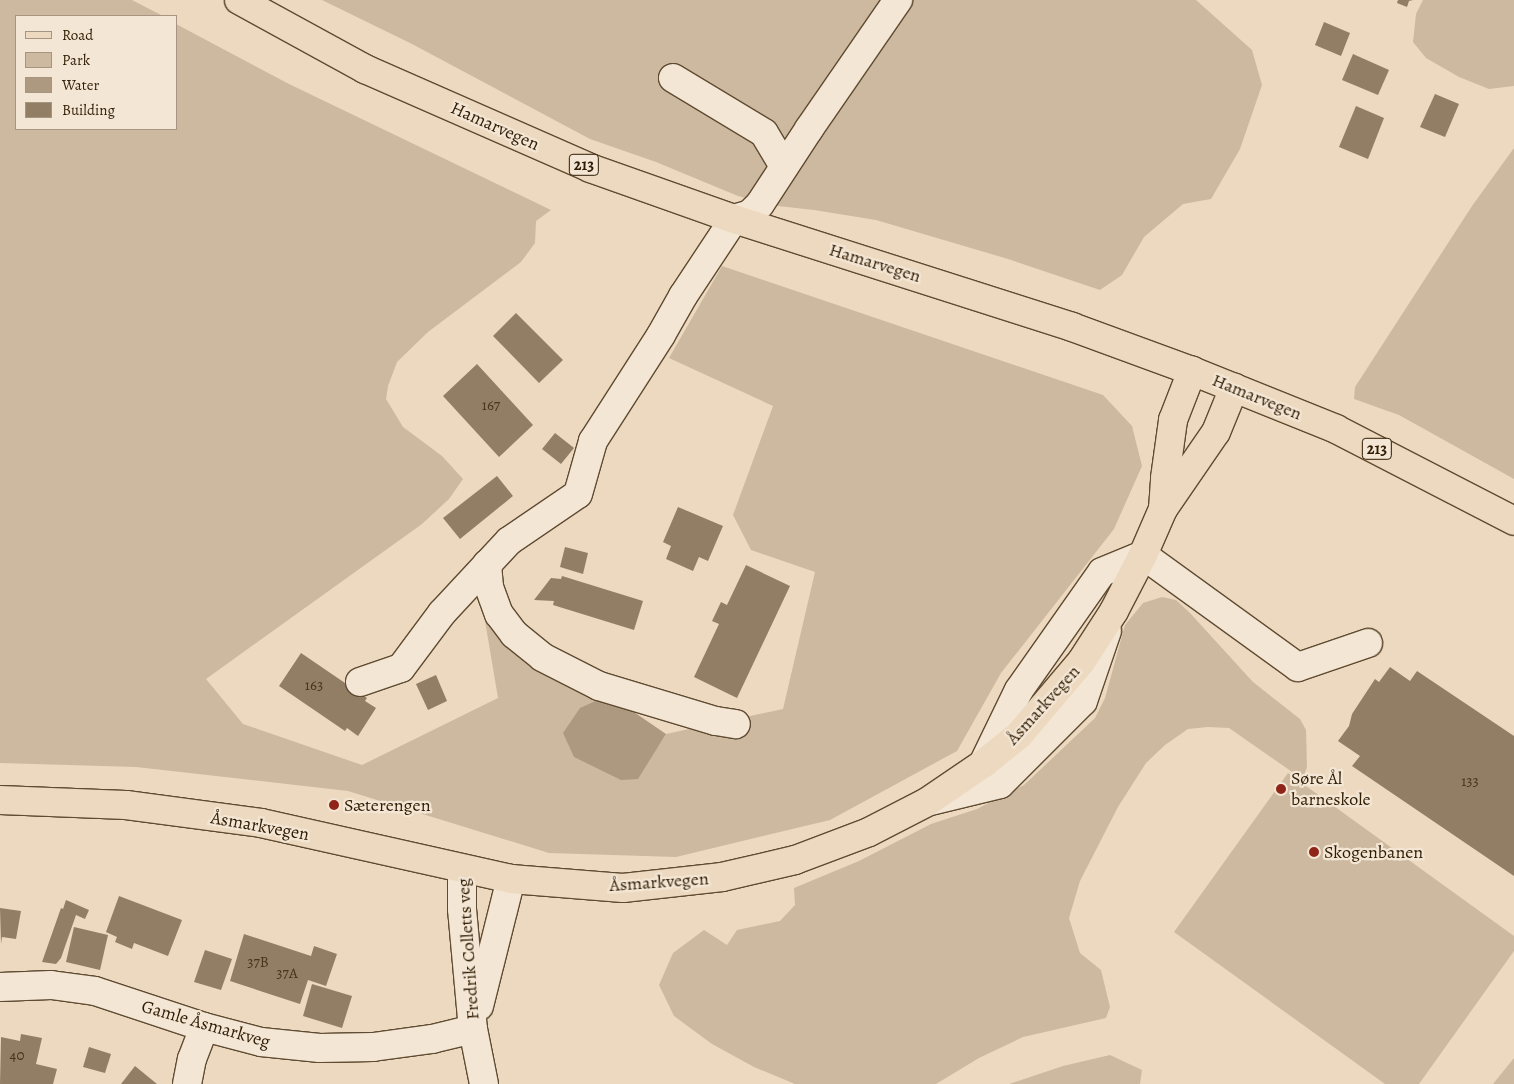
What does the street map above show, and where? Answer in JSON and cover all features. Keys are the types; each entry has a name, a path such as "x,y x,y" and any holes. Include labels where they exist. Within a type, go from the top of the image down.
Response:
{"main road":[{"name":"Hamarvegen","path":"239,0 365,69 590,168 734,218 1063,324 1192,371 1336,429 1514,521"},
{"name":"Åsmarkvegen","path":"1164,509 1165,478 1173,420 1192,371"},
{"name":"Åsmarkvegen","path":"0,800 126,805 261,823 462,870 511,878 623,888 722,877 795,860 869,832 927,802 984,764 1019,735 1081,662 1114,611 1164,509 1216,432 1234,388"}],"street":[{"path":"360,682 401,668 442,613 508,541 578,494 593,441 661,335 683,296 734,218 750,214 760,204 898,0"},
{"path":"672,78 764,133 784,166"},
{"path":"984,764 1019,690 1102,572 1143,555 1298,668 1368,643"},
{"path":"487,564 488,587 499,614 526,646 542,657 599,686 716,721 736,724"},
{"path":"927,802 1000,784 1082,701 1114,611"},
{"name":"Fredrik Colletts veg","path":"462,870 462,909 473,1029 484,1084"},
{"name":"Fredrik Colletts veg","path":"473,1029 511,878"},
{"name":"Gamle Åsmarkveg","path":"0,987 52,985 95,991 204,1027 261,1042 320,1048 373,1048 432,1039 473,1029"},
{"path":"187,1084 192,1059 204,1027"}],"green space":[{"path":"0,0 132,0 161,15 15,15 15,130 178,130 178,25 289,84 551,210 536,221 535,243 521,262 428,332 397,362 388,386 386,399 403,427 442,456 463,479 449,499 422,524 206,679 243,724 362,765 498,698 484,615 499,597 541,650 609,695 638,778 666,734 783,709 815,572 751,550 733,515 773,406 669,358 722,266 1103,395 1132,426 1142,466 1114,529 1001,673 957,751 830,820 676,857 549,853 348,791 136,767 0,763"},
{"path":"322,0 1196,0 1252,50 1262,85 1240,149 1211,199 1183,204 1144,237 1122,275 1100,290 1008,259 876,220 778,206 738,196 656,162 590,139 412,44"},
{"path":"1423,0 1514,0 1514,86 1489,89 1459,77 1426,58 1413,42 1416,14"},
{"path":"1514,148 1514,479 1399,415 1354,399 1355,387 1472,206"},
{"path":"1162,597 1176,600 1253,682 1300,719 1306,730 1307,767 1304,775 1298,776 1229,728 1208,727 1188,729 1165,745 1146,763 1118,807 1080,881 1069,918 1080,953 1101,970 1110,1007 1106,1018 1023,1037 979,1058 936,1084 795,1084 754,1067 712,1044 674,1016 659,985 673,953 704,930 727,945 737,930 780,921 795,905 794,888 859,861 931,824 977,809 1024,785 1095,718 1105,698 1125,625 1143,603"},
{"name":"Skogenbanen","path":"1288,773 1514,936 1514,951 1419,1084 1385,1084 1174,932"},
{"path":"1110,1055 1142,1070 1140,1084 1009,1084 1063,1066"},
{"path":"1514,1058 1514,1084 1493,1084 1501,1074"}],"water":[{"path":"609,695 666,734 638,779 621,780 574,757 563,733 580,708"}],"building":[{"path":"1398,0 1413,0 1409,1 1407,7 1397,3"},
{"path":"1324,22 1350,33 1341,56 1315,45"},
{"path":"1353,54 1389,70 1378,95 1342,80"},
{"path":"1435,94 1459,104 1445,137 1420,127"},
{"path":"1356,106 1384,118 1368,159 1339,147"},
{"path":"516,313 563,360 539,383 493,336"},
{"path":"477,364 533,425 499,457 443,396"},
{"path":"555,433 574,448 561,464 542,449"},
{"path":"497,476 513,496 460,539 443,518"},
{"path":"678,507 723,526 708,561 699,557 693,571 666,559 671,546 663,542"},
{"path":"565,547 588,553 583,574 560,567"},
{"path":"746,565 790,586 737,698 694,677 719,624 712,621 721,602 727,605"},
{"path":"562,576 643,601 634,630 553,605 554,601 534,600 551,578 561,579"},
{"path":"301,653 367,698 365,701 376,708 358,736 347,728 345,731 279,686"},
{"path":"1390,667 1410,681 1417,671 1514,736 1514,876 1352,766 1360,756 1338,741 1349,726 1352,714 1375,679 1379,682"},
{"path":"436,675 447,701 428,710 416,684"},
{"path":"119,896 182,920 168,956 134,943 132,949 115,942 117,937 106,932"},
{"path":"66,900 89,910 85,919 76,915 61,958 56,964 42,962 61,908 63,909"},
{"path":"0,908 21,911 16,939 2,937 1,944"},
{"path":"74,927 108,935 100,970 66,962"},
{"path":"244,934 311,956 314,946 337,954 326,986 308,980 300,1004 230,981"},
{"path":"205,950 232,959 221,990 194,982"},
{"path":"312,984 352,996 342,1028 303,1016"},
{"path":"21,1034 42,1038 36,1064 57,1069 53,1084 0,1084 1,1037 20,1041"},
{"path":"89,1047 111,1054 105,1073 83,1067"},
{"path":"135,1066 157,1084 121,1084"}],"place":[{"name":"Søre Ål barneskole","path":"1281,789"},
{"name":"Sæterengen","path":"334,805"},
{"name":"Skogenbanen","path":"1314,852"}]}
